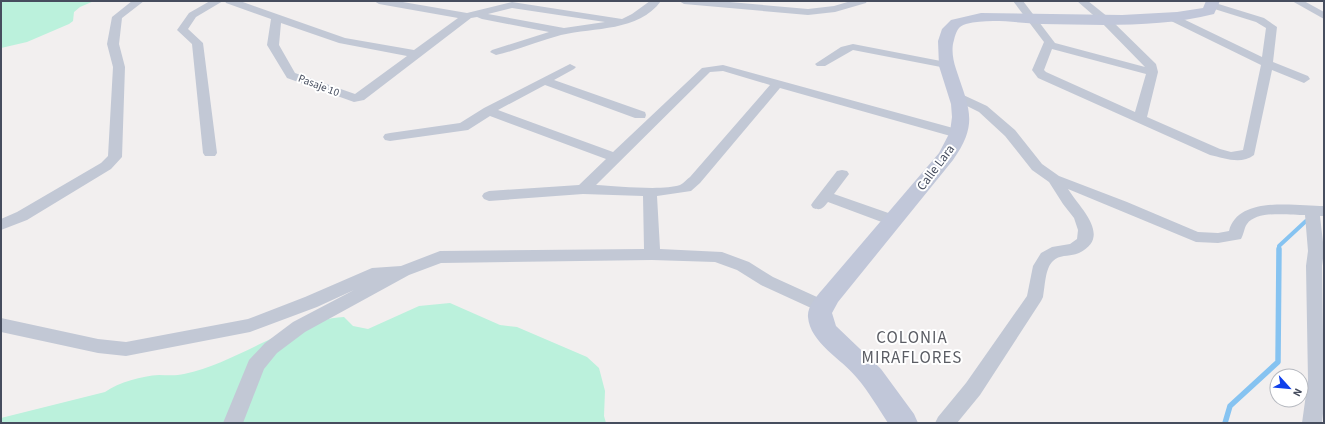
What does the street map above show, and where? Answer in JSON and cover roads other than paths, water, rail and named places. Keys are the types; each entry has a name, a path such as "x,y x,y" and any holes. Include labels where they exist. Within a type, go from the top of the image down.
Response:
{"street":[{"path":"1,225 22,216 106,166 115,157 119,67 113,44 116,17 139,1"},
{"path":"210,153 197,42 182,30 186,19 199,10 218,1"},
{"path":"230,1 343,41 415,54 471,16 512,5"},
{"path":"379,1 565,32"},
{"path":"490,1 623,22"},
{"path":"496,52 565,32 623,22 645,12 656,1"},
{"path":"684,1 808,12 835,9 862,1"},
{"path":"1018,1 1048,38 1049,45 1038,70 1039,72 1215,152 1230,156 1244,156 1249,152 1267,64 1272,27 1260,20 1213,3"},
{"path":"1082,1 1104,19 1147,59 1152,72 1140,119"},
{"path":"1297,1 1324,16"},
{"name":"Calle Lara","path":"822,307 946,156 959,134 961,128 959,97 946,66 946,45 950,30 956,23 964,20 988,18 1173,18 1192,16 1209,11 1213,3"},
{"name":"Pasaje 10","path":"278,17 274,45 291,74 352,98 360,97 415,54"},
{"path":"1173,18 1267,64 1304,79"},
{"path":"1049,45 1152,72"},
{"path":"821,64 845,49 852,47 946,66"},
{"path":"390,137 455,129 472,123 488,111 570,67"},
{"path":"583,189 706,70 714,68 723,68 959,134"},
{"path":"545,81 640,115"},
{"path":"489,196 583,189 650,192 686,188 695,180 778,83"},
{"path":"959,97 982,109 1010,133 1023,151 1037,166 1054,179 1196,237 1218,238 1236,235 1240,222 1253,212 1279,209 1318,211 1314,266 1317,380 1312,423"},
{"path":"488,111 615,157"},
{"path":"842,174 821,201 892,220"},
{"path":"945,423 973,389 1035,297 1041,266 1047,257 1058,251 1074,249 1084,241 1086,230 1082,216 1068,201 1054,179"},
{"path":"650,192 652,254"},
{"path":"233,423 246,394 256,365 271,348 299,327 403,271 440,257 652,254 716,256 743,266 767,280 822,307 820,314 822,322 834,339 861,364 904,423"},
{"path":"1,325 98,346 126,349 250,325 311,302 378,272 403,271"}],"waterway":[{"path":"1279,249 1279,246 1306,221"},
{"path":"1225,423 1230,406 1278,362 1279,249"}],"district":[{"name":"COLONIA MIRAFLORES","path":"912,347"}]}
